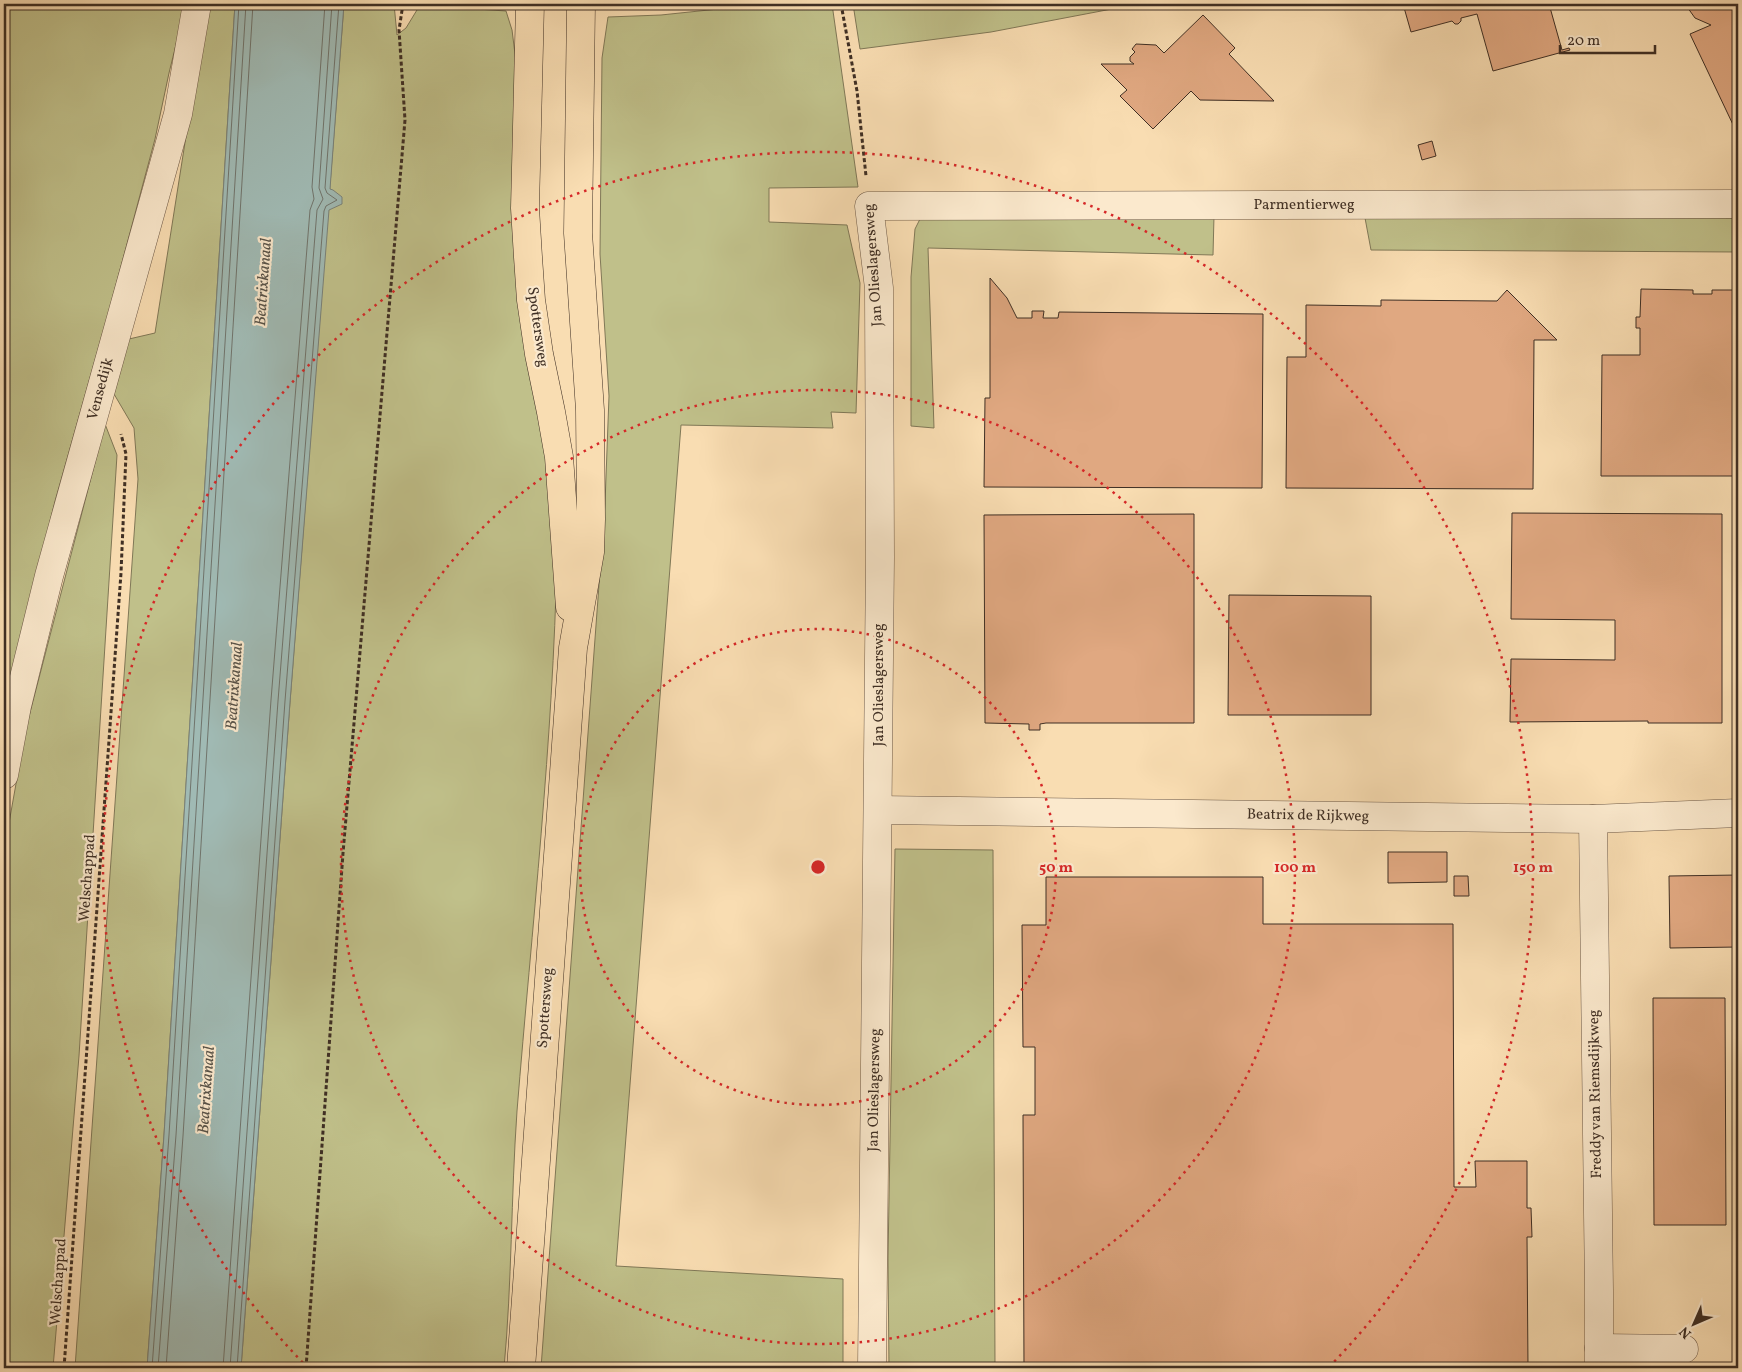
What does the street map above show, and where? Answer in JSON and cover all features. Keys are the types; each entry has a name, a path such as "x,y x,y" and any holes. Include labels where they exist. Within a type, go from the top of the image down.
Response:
{"main road":[{"name":"Spottersweg","path":"530,4 525,208 528,257 531,300 539,354 552,412 559,457 573,648"},
{"name":"Spottersweg","path":"521,1368 573,648 590,552 590,410 578,233 594,5"}],"street":[{"name":"Vensedijk","path":"4,775 16,706 50,576 178,114 197,4"},
{"name":"Parmentierweg","path":"869,206 1738,204"},
{"name":"Jan Olieslagersweg","path":"869,206 879,288 880,566 872,1368"},
{"name":"Beatrix de Rijkweg","path":"878,810 1592,819 1738,813"},
{"name":"Freddy van Riemsdijkweg","path":"1592,819 1599,1358"},
{"path":"1599,1358 1684,1349"}],"path":[{"path":"306,1368 344,843 405,120 399,30 403,4"},
{"path":"594,5 685,4"},
{"name":"Jan Olieslagersweg","path":"840,4 857,91 869,206"},
{"name":"Welschappad","path":"64,1368 120,583 126,454 118,424 100,395"}],"green space":[{"path":"4,4 186,4 155,139 55,501 4,714"},
{"path":"209,4 235,4 164,1135 147,1368 75,1368 138,479 134,428 114,394 129,339 155,333 201,41"},
{"path":"344,4 394,4 397,35 406,28 420,5 506,11 512,30 518,78 557,556 547,765 517,1111 509,1304 504,1368 241,1368"},
{"path":"766,4 832,4 858,187 769,188 769,222 847,225 860,283 856,413 831,412 833,428 681,425 616,1266 843,1279 843,1368 541,1368 605,504 609,396 600,254 602,58 608,17 661,15"},
{"path":"853,4 1138,4 991,32 860,49"},
{"path":"1214,216 1213,255 928,248 934,428 911,426 911,277 915,229 921,217"},
{"path":"1365,218 1738,218 1738,252 1371,250"},
{"path":"105,424 117,455 79,1056 53,1368 4,1368 4,851 26,728"},
{"path":"895,849 993,850 995,1368 889,1368 888,1258"}],"water":[{"name":"Beatrixkanaal","path":"235,4 344,4 330,189 342,197 342,204 329,210 290,702 241,1368 147,1368 164,1135"}],"building":[{"path":"1403,4 1549,4 1562,50 1569,48 1570,50 1493,71 1477,14 1461,18 1458,24 1452,21 1411,32"},
{"path":"1685,4 1738,4 1738,130 1736,131 1690,34 1711,25 1695,18"},
{"path":"1203,15 1235,48 1229,54 1274,101 1200,100 1191,91 1153,129 1120,96 1127,90 1101,64 1134,64 1130,61 1130,57 1135,52 1132,49 1136,44 1156,45 1164,53"},
{"path":"1432,141 1436,156 1422,160 1418,145"},
{"path":"990,278 1007,298 1017,318 1032,318 1032,311 1044,311 1043,318 1058,318 1059,312 1263,314 1262,488 984,487 985,398 990,398"},
{"path":"1641,289 1693,290 1693,294 1712,294 1712,290 1738,290 1738,476 1601,476 1602,355 1640,355 1640,328 1636,328 1636,317 1640,317"},
{"path":"1507,290 1557,340 1534,340 1533,489 1286,488 1287,357 1306,357 1306,305 1381,306 1381,300 1497,301"},
{"path":"1512,513 1722,514 1722,723 1648,723 1648,721 1510,722 1511,659 1615,660 1615,620 1511,619"},
{"path":"1194,514 1194,723 1046,723 1040,724 1040,730 1029,730 1029,724 985,723 984,515"},
{"path":"1229,595 1371,596 1371,715 1228,715"},
{"path":"1388,852 1447,852 1447,882 1388,883"},
{"path":"1738,875 1738,947 1670,948 1669,876"},
{"path":"1454,876 1468,876 1469,896 1454,896"},
{"path":"1046,877 1263,877 1263,924 1453,924 1454,1187 1476,1187 1475,1161 1527,1161 1527,1208 1531,1208 1532,1237 1527,1237 1528,1368 1024,1368 1023,1115 1035,1115 1035,1047 1023,1047 1022,925 1046,925"},
{"path":"1653,998 1725,998 1726,1225 1654,1225"}]}
